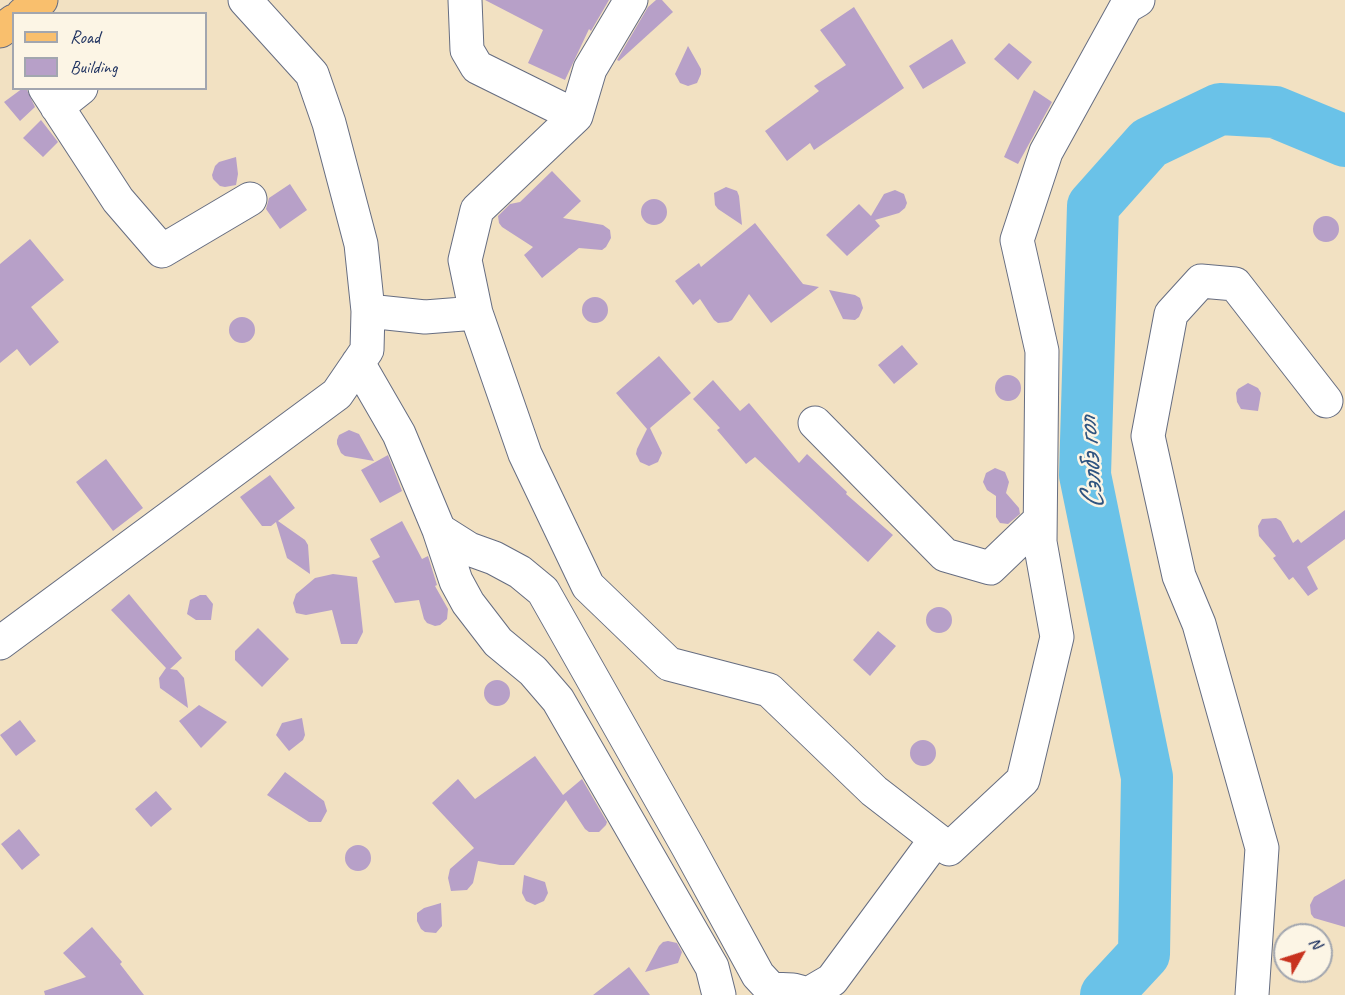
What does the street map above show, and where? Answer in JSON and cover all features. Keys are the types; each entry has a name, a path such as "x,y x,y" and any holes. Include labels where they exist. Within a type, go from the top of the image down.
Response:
{"main road":[{"path":"28,12 41,0"}],"street":[{"path":"0,643 337,394 367,350 368,312 361,244 329,123 312,74 245,0"},
{"path":"465,0 467,50 477,67 576,116"},
{"path":"631,0 590,69 576,116 477,210 465,260 476,313 525,454 588,586 669,664 770,690 874,791 949,849 1023,780 1057,637 1040,542 1042,351 1017,240 1046,152 1126,7 1138,0"},
{"path":"61,95 118,200 162,250 250,199"},
{"path":"1252,995 1262,848 1199,624 1179,576 1148,436 1171,314 1201,281 1235,284 1326,401"},
{"path":"368,312 384,311 425,317 476,313"},
{"path":"358,363 399,434 439,530 456,581 468,603 498,642 533,671 558,700 712,966 719,995"},
{"path":"815,423 945,555 990,568 1039,521"},
{"path":"439,530 469,549 494,558 520,572 543,591 758,975 771,989 808,994 832,980 936,839"}],"building":[{"path":"485,0 609,0 591,31 589,29 565,80 528,63 543,30"},
{"path":"656,0 662,0 673,12 619,61 617,60 648,7"},
{"path":"854,7 904,88 814,150 810,143 787,161 765,131 819,91 814,86 846,65 820,30"},
{"path":"952,39 966,63 923,89 909,66"},
{"path":"1009,43 1032,62 1018,80 994,59"},
{"path":"688,46 701,69 701,74 697,83 688,86 680,83 675,74"},
{"path":"20,90 27,90 35,107 20,121 4,102"},
{"path":"1034,90 1052,102 1018,164 1004,157"},
{"path":"41,120 58,142 43,157 23,138"},
{"path":"236,157 238,174 236,185 220,186 212,175 215,166 219,162"},
{"path":"552,171 581,201 563,218 603,225 610,230 611,238 602,250 579,248 542,278 524,255 533,247 502,227 498,216 510,204 520,202"},
{"path":"290,184 307,210 280,229 266,209 269,198"},
{"path":"726,187 737,191 742,225 715,205 714,193"},
{"path":"895,190 904,194 907,203 905,208 899,213 875,220 880,226 847,256 826,235 859,204 871,216 884,194"},
{"path":"654,199 663,203 667,212 663,221 654,225 645,221 641,212 645,203"},
{"path":"1326,216 1335,220 1339,229 1335,238 1326,242 1317,238 1313,229 1317,220"},
{"path":"755,223 803,284 819,287 771,323 749,294 732,320 718,323 700,299 693,305 675,281 699,263 701,267"},
{"path":"30,239 64,280 31,307 59,342 30,366 17,349 0,363 0,264"},
{"path":"829,290 860,298 863,308 859,317 855,320 843,319"},
{"path":"595,297 604,301 608,310 604,319 595,323 586,319 582,310 586,301"},
{"path":"242,317 251,321 255,330 251,339 242,343 233,339 229,330 233,321"},
{"path":"902,345 918,364 894,384 878,365"},
{"path":"659,356 691,393 650,428 662,453 658,462 649,466 640,462 636,454 647,429 616,393"},
{"path":"1008,375 1017,379 1021,388 1017,397 1008,401 999,397 995,388 999,379"},
{"path":"713,380 740,411 749,403 799,463 807,454 847,492 846,494 893,535 868,562 755,457 746,464 717,430 720,428 693,399"},
{"path":"1248,383 1258,388 1261,393 1258,411 1241,409 1237,402 1238,389"},
{"path":"349,430 359,434 374,461 345,456 341,453 337,440 339,435"},
{"path":"388,455 402,491 380,503 361,470"},
{"path":"106,459 143,508 113,531 76,482"},
{"path":"995,468 1005,472 1009,482 1006,493 1019,508 1020,514 1008,524 1000,523 996,517 996,496 987,490 983,482 986,473"},
{"path":"270,475 295,508 278,521 305,540 308,545 310,574 287,558 276,522 271,526 262,526 240,497"},
{"path":"1345,510 1345,539 1307,567 1318,589 1308,596 1293,577 1289,580 1273,558 1276,556 1259,536 1258,526 1262,519 1276,518 1281,521 1293,543 1298,539 1301,543"},
{"path":"402,521 422,559 428,556 437,585 435,586 448,609 447,619 440,625 427,623 419,600 395,603 372,561 380,557 370,539"},
{"path":"333,574 357,577 363,632 357,644 341,644 332,610 306,615 296,613 293,603 296,594 315,578"},
{"path":"129,594 182,658 170,669 177,670 184,678 188,708 160,688 159,678 166,668 111,610"},
{"path":"206,595 213,604 211,620 196,620 187,614 190,600"},
{"path":"939,607 948,611 952,620 948,629 939,633 930,629 926,620 930,611"},
{"path":"258,628 289,659 262,687 235,660 235,651"},
{"path":"878,631 896,646 870,676 853,660"},
{"path":"497,680 506,684 510,693 506,702 497,706 488,702 484,693 488,684"},
{"path":"199,705 227,722 201,748 179,721"},
{"path":"302,718 305,735 303,740 289,751 276,735 282,723"},
{"path":"20,720 36,741 16,756 0,735"},
{"path":"923,740 932,744 936,753 932,762 923,766 914,762 910,753 914,744"},
{"path":"535,756 563,795 582,779 607,822 606,825 599,832 589,832 566,800 514,865 478,861 473,883 467,890 451,891 448,878 450,869 474,848 432,803 458,779 475,799"},
{"path":"285,772 324,801 327,811 321,822 309,822 267,795"},
{"path":"156,791 172,809 151,827 135,809"},
{"path":"19,829 40,855 22,870 1,844"},
{"path":"358,845 367,849 371,858 367,867 358,871 349,867 345,858 349,849"},
{"path":"524,875 545,882 548,893 544,901 535,905 526,901 522,893"},
{"path":"1345,879 1345,927 1314,918 1310,905 1314,897"},
{"path":"441,903 442,926 436,933 425,932 417,921 417,913 424,908"},
{"path":"92,927 122,962 120,964 144,995 45,995 44,991 86,977 63,953"},
{"path":"668,941 677,943 682,952 678,963 645,972 659,946"},
{"path":"629,967 650,995 593,995"}],"waterway":[{"name":"Сэлбэ гол","path":"1106,995 1144,954 1147,777 1085,475 1093,206 1149,143 1220,109 1275,112 1345,141"}]}
